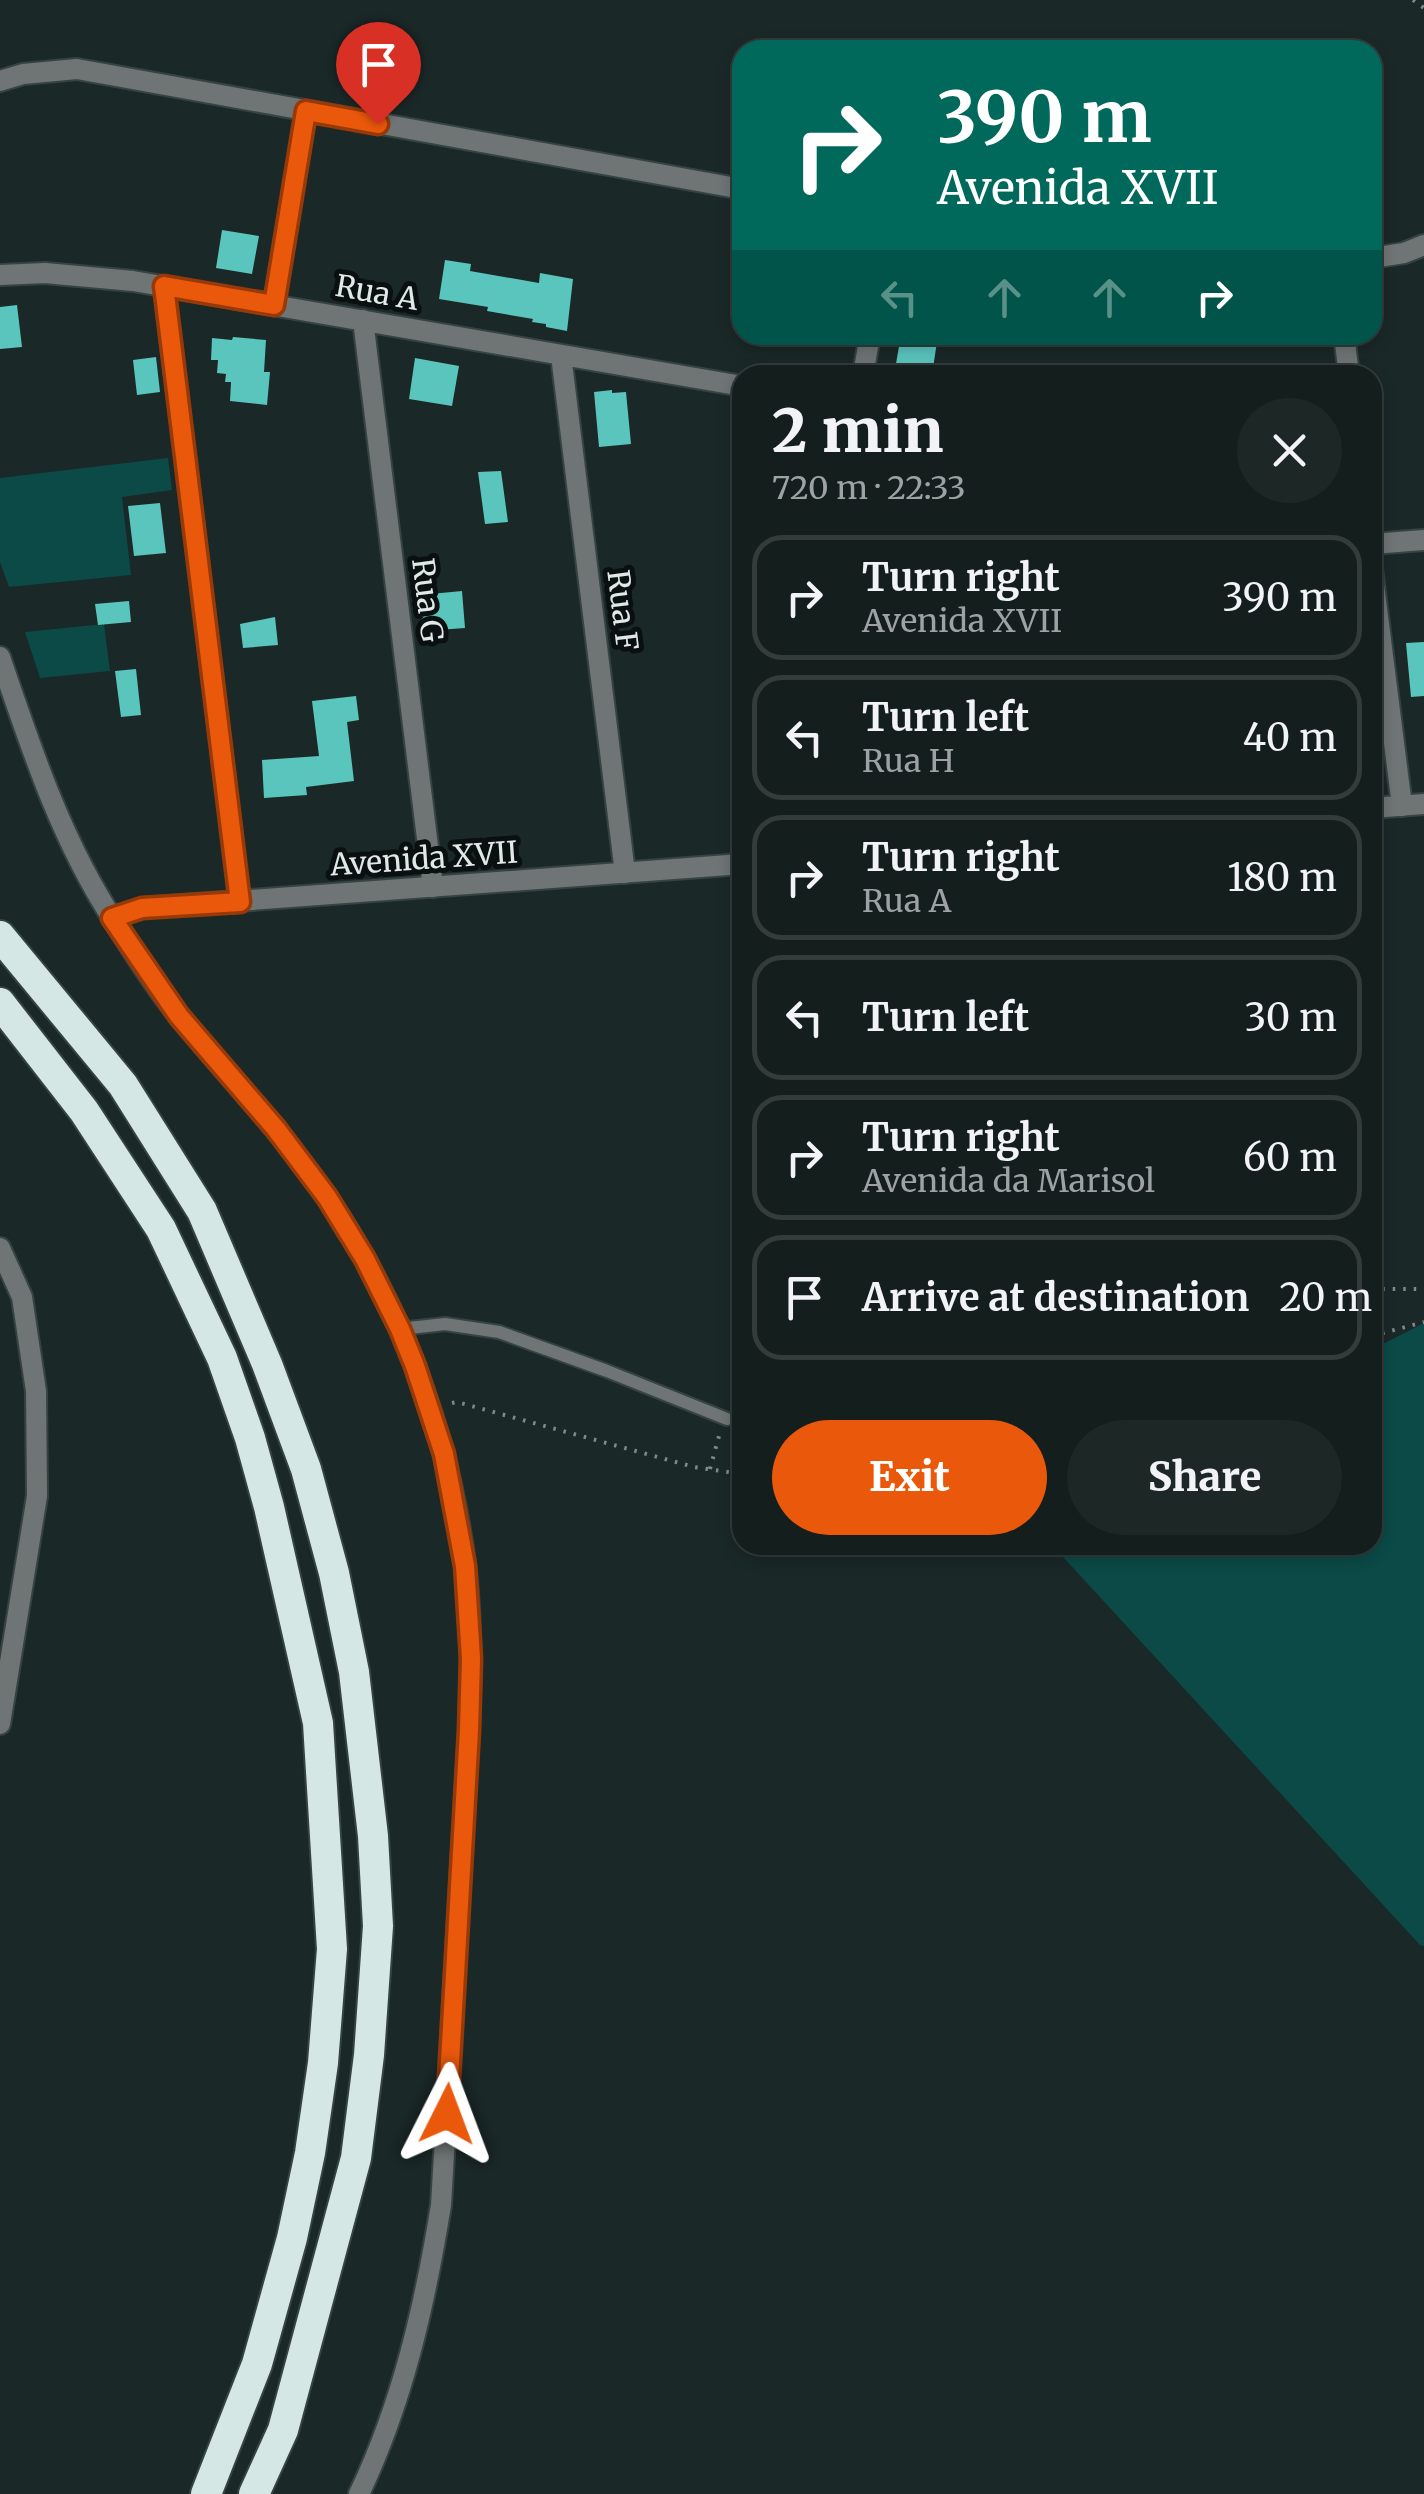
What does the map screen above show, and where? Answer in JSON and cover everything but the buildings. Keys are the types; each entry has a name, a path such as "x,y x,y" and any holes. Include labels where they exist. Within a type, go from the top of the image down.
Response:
{"highway":[{"path":"0,936 123,1084 202,1212 267,1364 306,1469 334,1573 354,1672 373,1836 378,1926 367,2072 356,2158 331,2252 283,2430 254,2494"},
{"path":"0,1003 84,1111 161,1229 222,1358 270,1507 318,1723 332,1948 323,2063 292,2238 257,2364 206,2494"}],"street":[{"path":"0,81 24,74 76,69 732,186"},
{"path":"274,305 306,111"},
{"path":"1382,256 1424,245"},
{"name":"Rua A","path":"0,275 45,274 133,281 732,384"},
{"path":"164,286 240,902"},
{"name":"Rua G","path":"363,320 433,887"},
{"name":"Rua F","path":"561,355 625,873"},
{"path":"1382,543 1424,540"},
{"path":"1382,647 1402,806"},
{"path":"0,657 43,782 72,846 112,918 179,1016 276,1129 327,1197 365,1259 400,1329 429,1407 458,1520 471,1658 440,2204 430,2273 412,2349 395,2407 359,2494"},
{"path":"1382,807 1424,804"},
{"name":"Avenida XVII","path":"112,918 142,908 732,865"},
{"path":"0,1248 22,1297 36,1391 37,1496 0,1724"}],"lane":[{"path":"400,1329 444,1324 499,1332 727,1419"}],"path":[{"path":"1413,0 1424,8"},
{"path":"1382,1289 1424,1289"},
{"path":"1382,1333 1424,1322"},
{"path":"429,1407 457,1402 694,1467 732,1473"}],"shaded area":[{"path":"168,458 172,490 122,497 131,575 9,587 0,562 0,478"},
{"path":"104,624 110,671 40,678 25,632"},
{"path":"1424,1323 1424,1946 1061,1555 1382,1555 1382,1344"}],"route":[{"path":"378,124 306,111 274,305 164,286 240,902 142,908 112,918 179,1016 276,1129 327,1197 365,1259 400,1329 444,1454 465,1566 471,1658 447,2114"}]}
